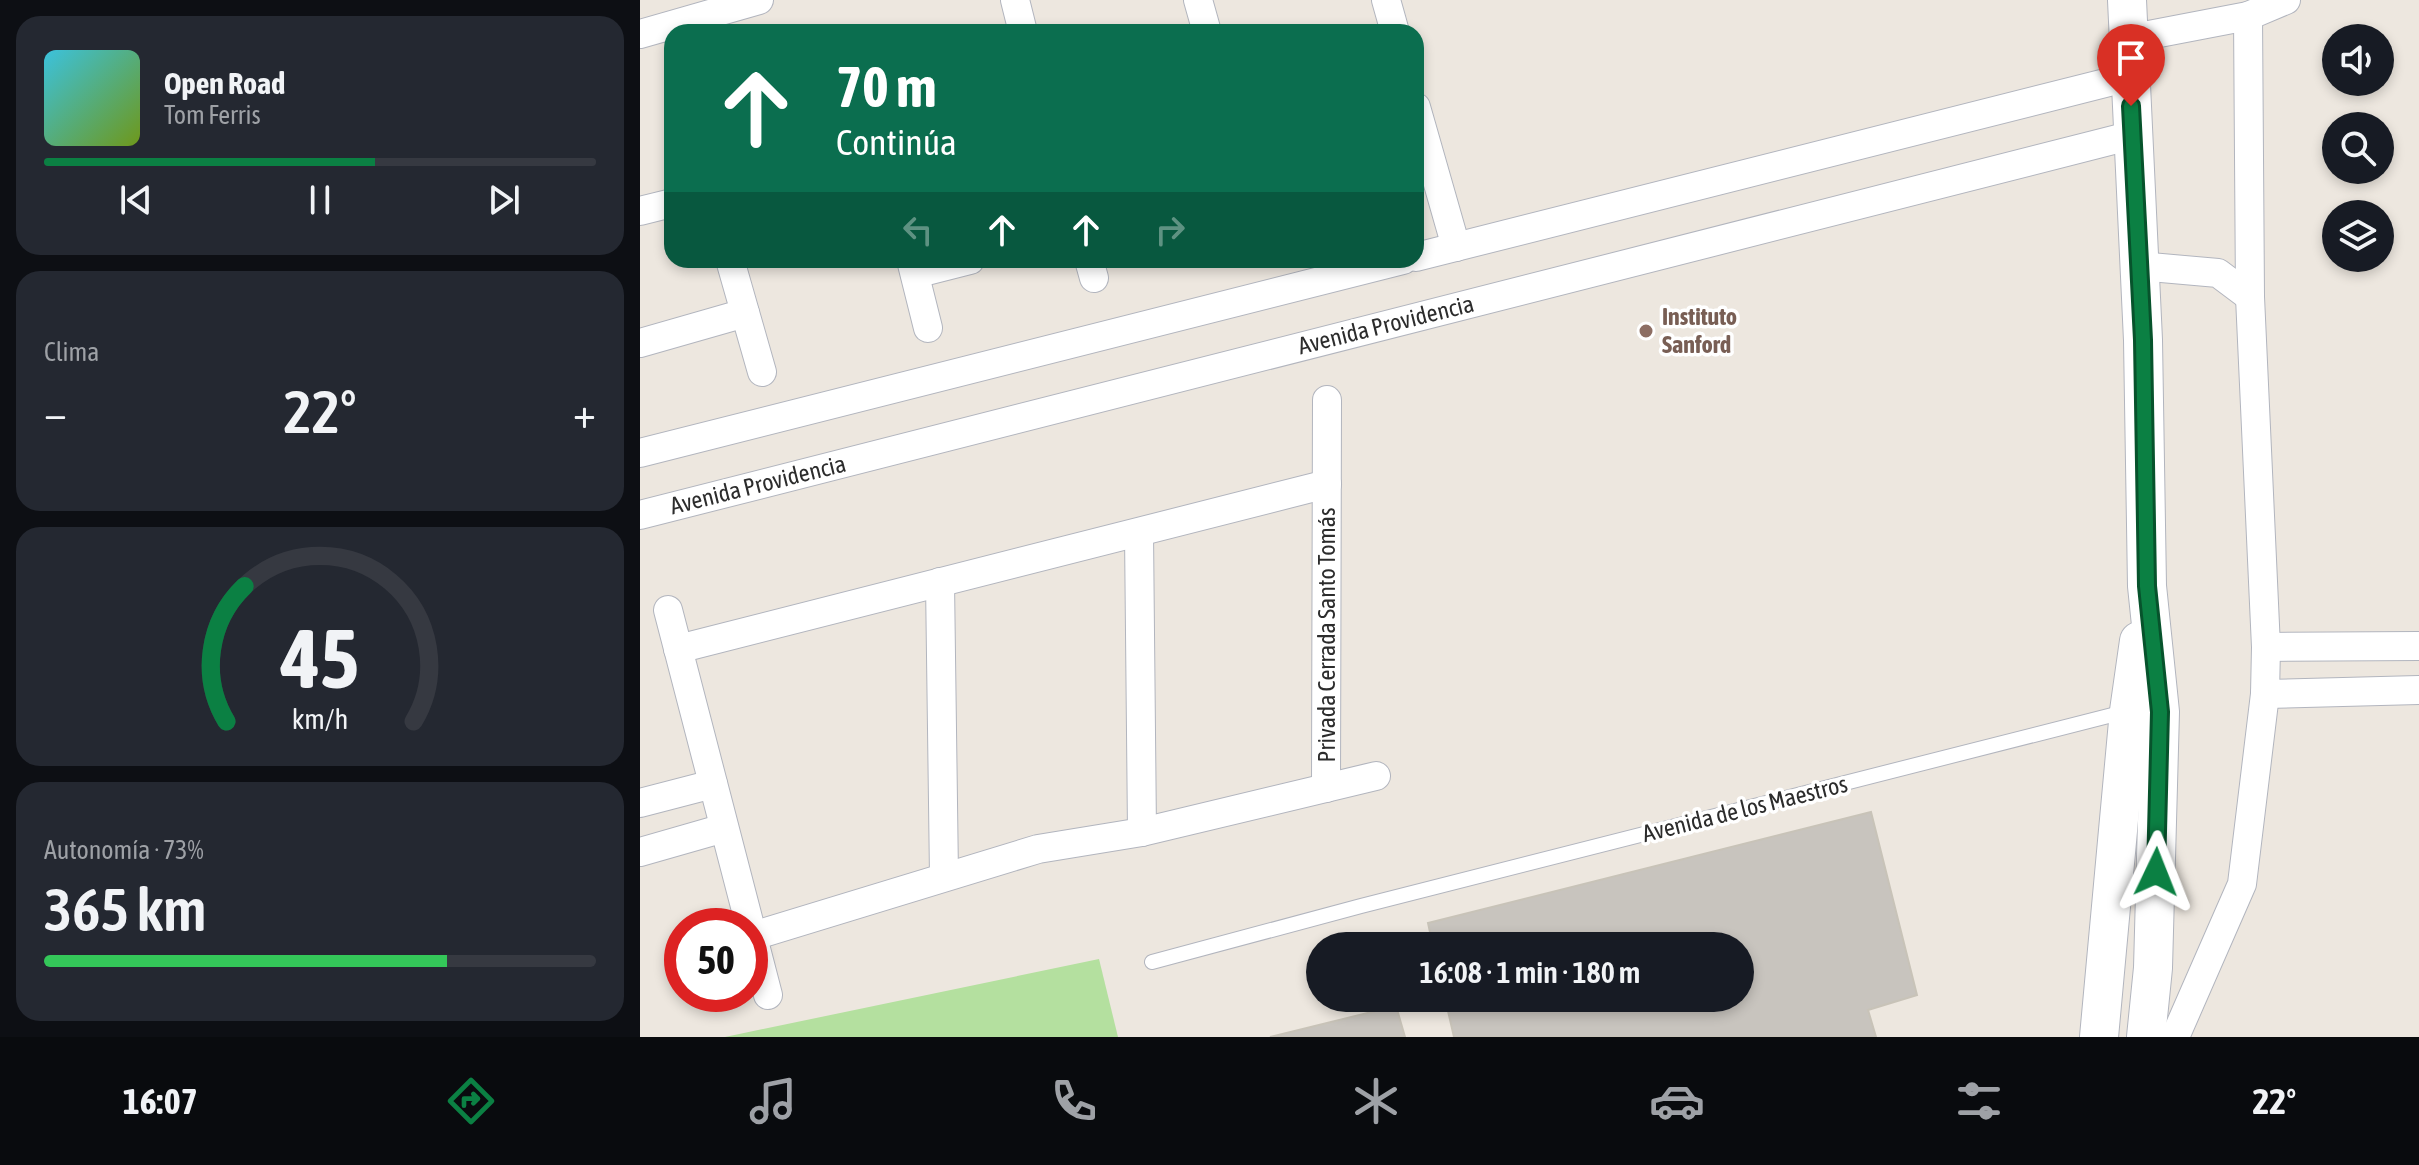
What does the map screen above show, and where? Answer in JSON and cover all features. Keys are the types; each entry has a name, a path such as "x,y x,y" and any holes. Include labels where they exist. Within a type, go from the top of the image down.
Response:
{"main road":[{"path":"2127,0 2143,340 2147,586 2160,712 2153,968 2146,1037"},
{"path":"2099,1037 2129,711 2147,586"}],"street":[{"path":"675,24 759,0"},
{"path":"1015,0 1021,24"},
{"path":"1198,0 1205,24"},
{"path":"1386,0 1393,24"},
{"path":"2128,39 2248,16 2286,0"},
{"path":"2175,1037 2242,884 2265,694 2266,647 2250,297 2248,16"},
{"path":"640,34 664,27"},
{"path":"1424,255 2129,77"},
{"name":"Avenida Providencia","path":"640,515 2133,135"},
{"path":"1424,151 1456,247"},
{"path":"640,211 664,205"},
{"path":"2139,266 2218,273 2250,297"},
{"path":"732,268 762,372"},
{"path":"913,268 928,328"},
{"path":"640,453 1371,268"},
{"path":"640,343 745,313"},
{"name":"Privada Cerrada Santo Tomás","path":"768,931 1038,849 1142,832 1326,788 1327,400"},
{"name":"Privada Cerrada Santo Tomás","path":"678,649 1327,484"},
{"path":"1139,533 1142,832"},
{"path":"940,582 944,876"},
{"path":"668,610 745,908"},
{"path":"2266,647 2419,646"},
{"path":"2265,694 2419,690"},
{"path":"1326,788 1376,776"},
{"path":"640,803 713,784"},
{"path":"640,852 724,828"}],"lane":[{"name":"Avenida de los Maestros","path":"1152,962 2129,711"}],"green space":[{"path":"1099,959 1118,1037 725,1037"}],"building":[{"path":"1871,812 1917,995 1868,1010 1876,1037 1454,1037 1448,1012 1754,1012 1754,932 1430,932 1428,923"},
{"path":"1372,1012 1398,1012 1405,1037 1270,1037"}],"place":[{"name":"Instituto Sanford","path":"1646,331"}],"route":[{"path":"2131,106 2143,340 2147,586 2160,712 2156,872"}]}
